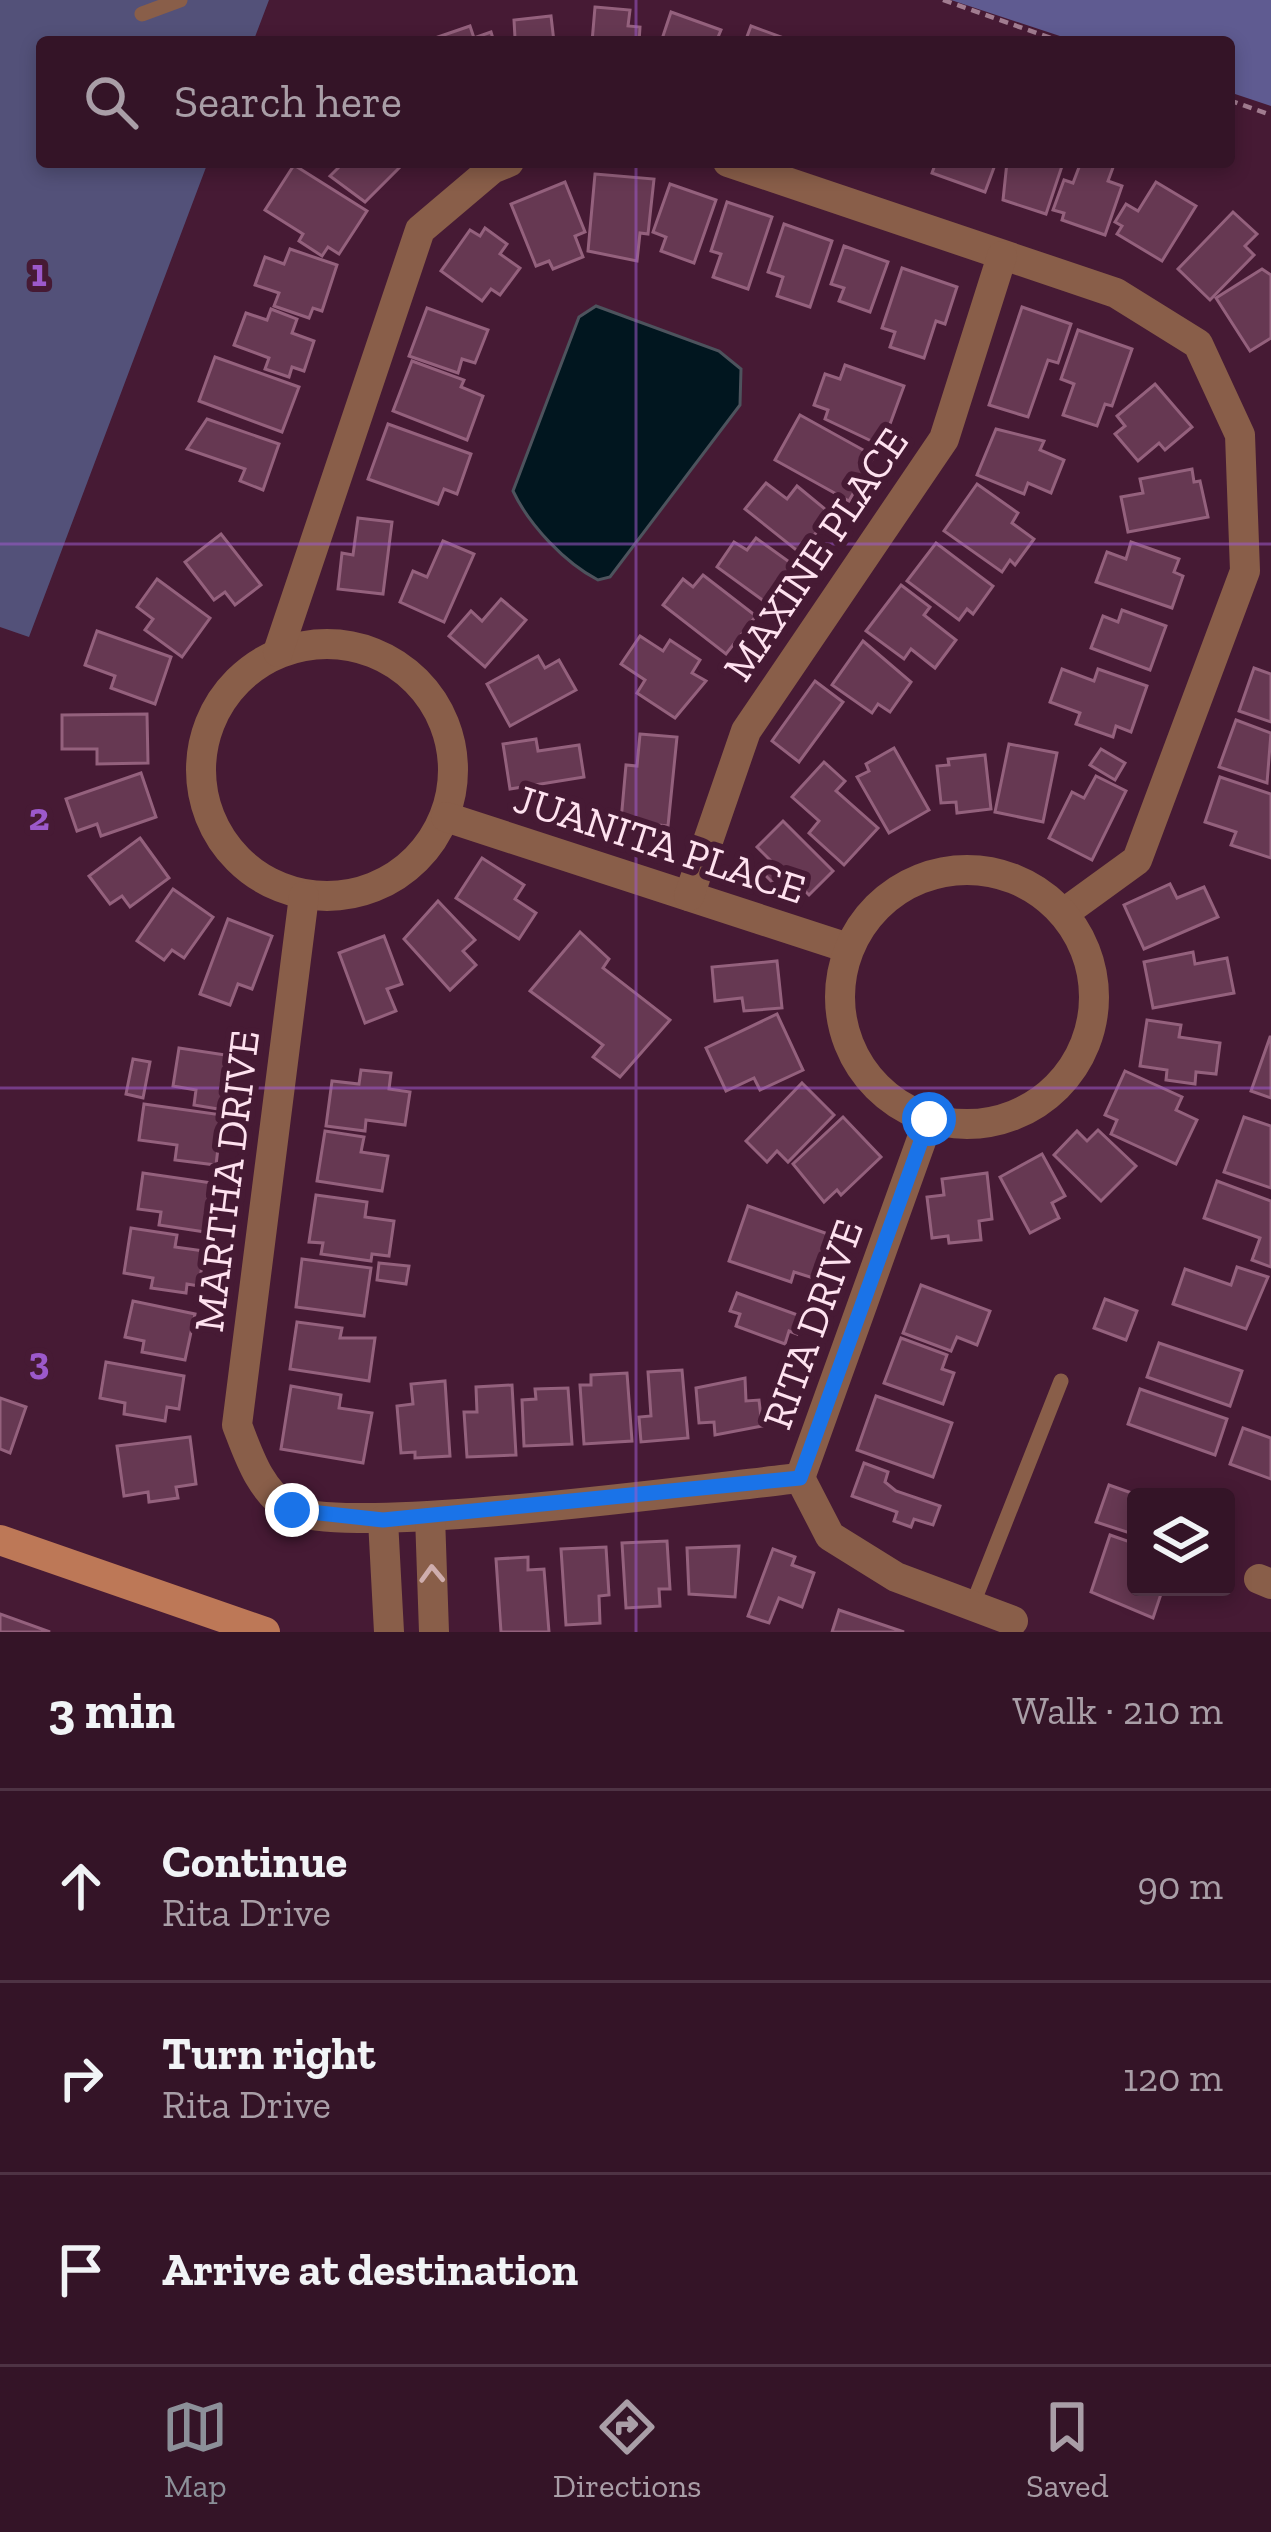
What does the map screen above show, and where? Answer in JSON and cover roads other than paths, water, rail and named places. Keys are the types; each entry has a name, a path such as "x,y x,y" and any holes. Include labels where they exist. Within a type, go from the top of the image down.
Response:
{"street":[{"path":"278,652 420,230 498,168"},
{"path":"745,168 1116,293 1198,344 1240,435 1245,571 1237,593 1137,860 1064,913"},
{"name":"MAXINE PLACE","path":"688,896 746,730 944,439 1002,256"},
{"path":"326,642 375,652 416,679 445,720 455,768 446,817 413,865 362,893 304,896 254,875 216,836 199,784 205,729 233,682 278,652 326,642"},
{"name":"JUANITA PLACE","path":"446,817 848,948"},
{"path":"946,870 990,870 1031,885 1064,913 1086,948 1096,988 1092,1029 1075,1067 1047,1097 1011,1118 970,1125 929,1119 897,1104 870,1081 851,1051 841,1018 840,982 848,948 871,911 905,884 946,870"},
{"name":"MARTHA DRIVE","path":"256,1474 237,1425 304,896"},
{"name":"RITA DRIVE","path":"256,1474 292,1510 383,1520 800,1478 929,1119"},
{"path":"800,1478 830,1536 896,1577 1013,1621"},
{"path":"430,1516 434,1632"},
{"path":"383,1520 389,1632"},
{"path":"0,1540 265,1632"}],"lane":[{"path":"142,14 181,0"},
{"path":"973,1606 1061,1381"}],"water":[{"path":"596,306 719,351 741,369 740,405 610,577 598,580 549,542 513,491 579,317"}]}
